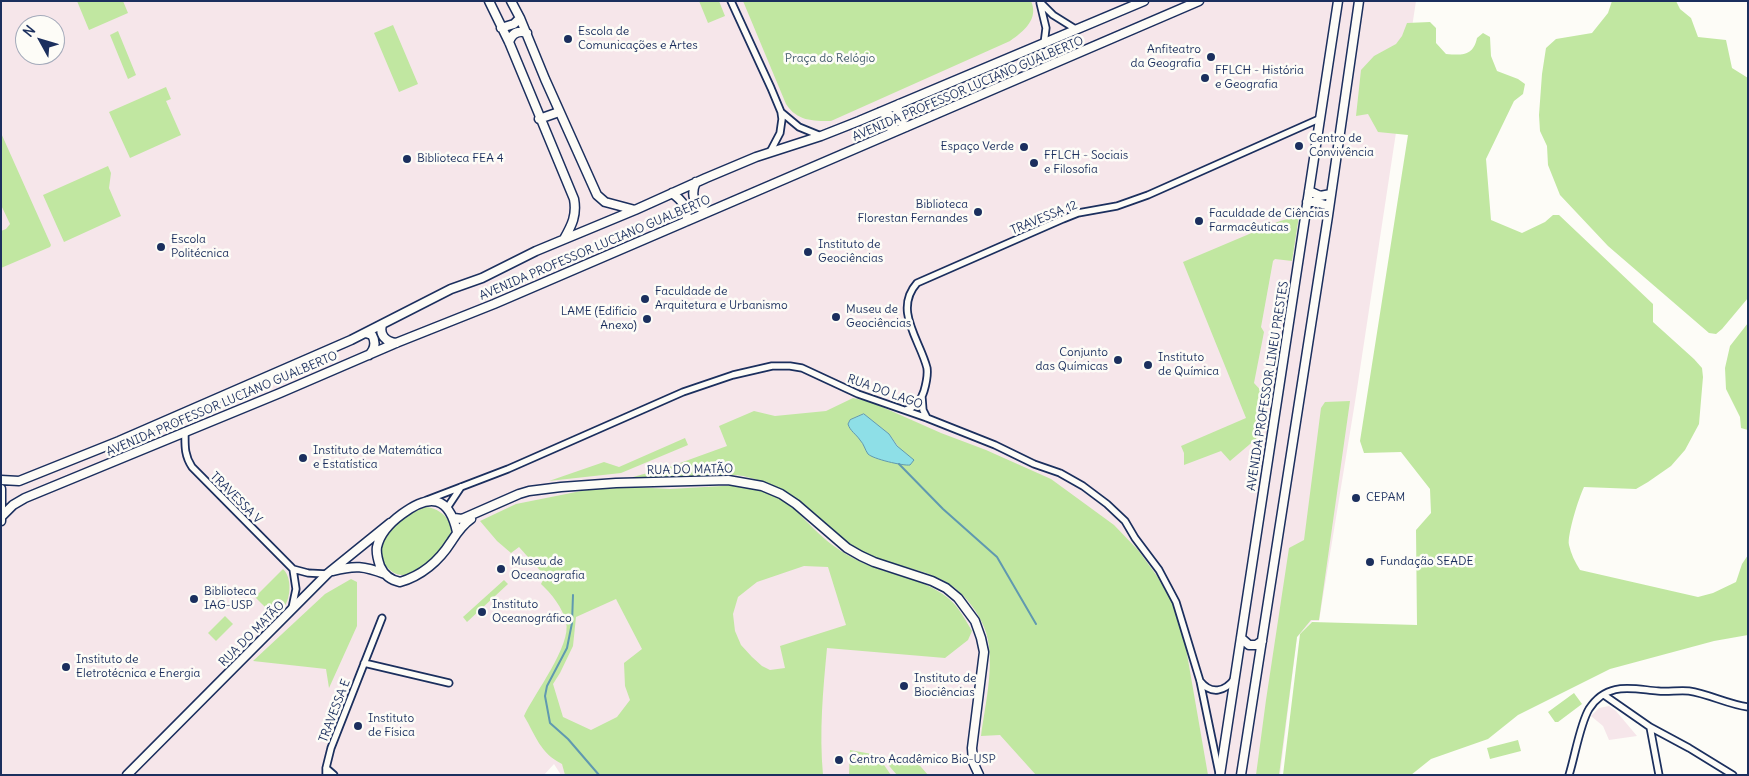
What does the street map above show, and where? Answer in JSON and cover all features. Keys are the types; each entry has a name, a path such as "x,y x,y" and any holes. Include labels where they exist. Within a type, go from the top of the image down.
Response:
{"street":[{"path":"489,1 509,42 539,119 574,199 575,216 563,239"},
{"path":"512,1 597,195 612,205 635,210"},
{"path":"731,1 781,112 780,133 770,152"},
{"name":"AVENIDA PROFESSOR LUCIANO GUALBERTO","path":"1,480 19,481 76,458 366,333 451,289 482,278 563,239 635,210 696,182 770,152 821,136 1144,1"},
{"name":"AVENIDA PROFESSOR LUCIANO GUALBERTO","path":"2,516 13,505 26,498 369,354 494,304 1200,1"},
{"name":"AVENIDA PROFESSOR LINEU PRESTES","path":"1220,775 1338,1"},
{"path":"1242,775 1329,206 1358,1"},
{"path":"1040,2 1053,15 1076,30"},
{"path":"1040,2 1046,28 1044,44"},
{"path":"501,28 510,26 520,18"},
{"path":"509,42 510,37 518,32 527,33"},
{"path":"899,104 897,109 898,119 906,127"},
{"path":"539,119 560,112"},
{"path":"781,112 799,127 821,136"},
{"path":"880,112 886,112 891,116 894,124 891,132"},
{"name":"TRAVESSA 12","path":"927,418 923,410 922,397 926,384 927,368 907,312 910,293 917,283 1062,219 1078,213 1117,206 1148,195 1320,119"},
{"path":"696,182 694,200 697,205 707,212"},
{"path":"1309,191 1320,196 1330,194"},
{"path":"672,193 683,202 686,208 687,221"},
{"path":"1308,202 1329,206"},
{"path":"382,325 384,337 396,343"},
{"path":"366,333 372,335 375,342 374,349 369,354"},
{"name":"RUA DO LAGO","path":"427,500 529,459 683,392 732,375 772,366 802,368 858,394 927,418 995,445 1034,464 1060,473 1083,486 1107,504 1125,521 1158,570 1176,602 1200,680 1220,775"},
{"path":"906,410 915,406 922,397"},
{"name":"TRAVESSA V","path":"185,432 185,451 187,460 192,467 293,569"},
{"name":"RUA DO MATÃO","path":"457,532 466,522 479,513 502,501 529,491 602,483 728,480 762,486 781,494 796,504 847,548 861,556 932,581 946,588 958,598 975,621 982,638 984,652 972,748 978,775"},
{"path":"447,508 461,487"},
{"path":"1,489 1,521"},
{"path":"292,610 296,589 293,569 308,573 328,573 353,566 385,574 400,582 422,573 447,548 457,532 454,518 440,502 427,500 413,506 390,523 376,549 377,557 385,574"},
{"name":"RUA DO MATÃO","path":"454,518 462,519 479,513"},
{"name":"RUA DO MATÃO","path":"128,775 328,573 390,523"},
{"name":"TRAVESSA E","path":"326,775 331,748 382,618"},
{"path":"1241,638 1249,645 1256,645 1262,641"},
{"path":"364,663 449,683"},
{"path":"1200,680 1209,689 1221,690 1226,688 1236,676"},
{"path":"1569,775 1586,716 1593,704 1604,695 1622,688 1689,691 1748,707"},
{"path":"1604,695 1650,727 1733,775"},
{"path":"1650,727 1659,775"},
{"path":"326,768 334,775"}],"shaded area":[{"path":"1,1 1416,1 1355,402 1319,621 1312,621 1297,637 1280,775 561,775 554,764 544,775 1,775"},
{"path":"1609,706 1616,711 1637,736 1609,740 1603,726 1591,716 1599,708"}],"green space":[{"path":"77,1 123,1 128,13 89,30"},
{"path":"699,1 719,1 725,16 708,23"},
{"name":"Praça do Relógio","path":"743,1 1031,1 1033,13 1032,19 1025,29 1010,41 831,121 818,121 800,117 790,110 786,104"},
{"path":"1612,1 1676,1 1680,9 1691,18 1698,37 1726,40 1732,68 1748,78 1748,298 1716,334 1709,333 1608,246 1560,195 1548,165 1547,146 1540,131 1539,115 1546,48 1556,39 1592,33 1608,13"},
{"path":"1430,22 1436,28 1436,43 1446,54 1466,54 1473,49 1477,38 1483,33 1490,37 1491,56 1497,71 1518,79 1525,84 1523,94 1514,101 1486,159 1491,220 1522,233 1545,222 1553,215 1559,215 1653,304 1653,322 1702,368 1699,424 1685,450 1671,466 1636,489 1584,487 1574,516 1569,540 1575,561 1580,570 1698,597 1713,593 1736,582 1742,564 1748,555 1748,635 1714,641 1610,669 1518,715 1488,739 1431,759 1411,775 1283,775 1300,634 1312,622 1417,625 1416,530 1431,513 1430,489 1401,452 1364,453 1360,441 1408,135 1378,132 1368,114 1356,116 1361,70 1374,56 1396,44 1402,36 1407,23"},
{"path":"393,25 418,84 399,92 374,33"},
{"path":"118,31 136,75 128,79 110,35"},
{"path":"166,87 171,99 166,101 181,135 130,158 109,112"},
{"path":"1,133 51,245 1,268 1,231 10,224 1,205"},
{"path":"108,166 111,173 109,188 121,216 64,242 43,195"},
{"path":"1299,216 1292,261 1275,259 1273,261 1261,327 1264,332 1254,383 1265,395 1256,439 1230,461 1221,451 1184,465 1184,453 1181,446 1246,418 1183,262 1280,221"},
{"path":"1748,323 1748,430 1741,428 1740,417 1726,389 1725,368 1730,346"},
{"path":"853,398 871,402 1051,479 1114,525 1138,550 1157,576 1173,603 1183,631 1208,775 1036,775 1000,735 981,736 989,681 990,652 988,639 982,621 968,601 955,588 932,575 866,554 841,538 804,507 778,489 763,482 734,475 700,478 633,477 669,467 727,446 719,426 754,411 775,416 826,411","holes":["864,414 889,434 900,449 908,455 886,458 875,457 866,450 861,440 848,424 850,420"]},
{"path":"1350,401 1319,620 1311,620 1297,637 1279,775 1256,775 1289,548 1304,540 1321,408 1325,402"},
{"path":"685,438 688,445 621,473 549,481 604,462 619,467"},
{"path":"740,485 780,498 794,508 823,537 847,555 865,564 926,585 952,601 972,631 968,640 945,658 827,648 821,727 823,775 565,775 562,764 548,755 543,749 524,716 558,656 566,632 566,622 556,601 541,584 545,576 519,547 511,553 497,541 480,521 516,504 586,490 633,487 670,489","holes":["804,566 828,567 846,625 780,646 785,668 770,670 762,666 741,645 735,631 733,614 738,597 757,582","616,599 642,649 624,663 625,686 630,700 617,717 591,730 563,717 553,684 573,646 576,617"]},
{"path":"425,507 437,510 447,518 451,529 448,542 434,558 421,568 408,574 395,573 386,566 381,557 381,548 385,539 399,522"},
{"path":"283,569 289,582 288,598 283,609 272,619 266,613 268,610 255,597"},
{"path":"351,579 357,582 357,626 329,688 326,669 253,661 325,594"},
{"path":"504,580 508,584 467,622 463,617"},
{"path":"225,616 233,624 216,641 208,633"},
{"path":"1574,693 1582,704 1558,722 1555,722 1548,712"},
{"path":"1518,740 1521,751 1490,759 1487,748"},
{"path":"850,750 877,755 891,775 849,775"},
{"path":"884,760 915,760 928,775 897,775"}],"water":[{"path":"864,414 889,434 897,446 914,460 910,465 888,462 868,454 848,424 850,420"}],"waterway":[{"path":"899,464 943,509 997,557 1036,624"},
{"path":"573,595 572,623 567,648 547,686 545,696 550,723 568,739 599,775"}],"place":[{"name":"Escola de Comunicações e Artes","path":"568,39"},
{"name":"Anfiteatro da Geografia","path":"1211,57"},
{"name":"FFLCH - História e Geografia","path":"1205,78"},
{"name":"Centro de Convivência","path":"1299,146"},
{"name":"Espaço Verde","path":"1024,147"},
{"name":"Biblioteca FEA 4","path":"407,159"},
{"name":"FFLCH - Sociais e Filosofia","path":"1034,163"},
{"name":"Biblioteca Florestan Fernandes","path":"978,212"},
{"name":"Faculdade de Ciências Farmacêuticas","path":"1199,221"},
{"name":"Escola Politécnica","path":"161,247"},
{"name":"Instituto de Geociências","path":"808,252"},
{"name":"Faculdade de Arquitetura e Urbanismo","path":"645,299"},
{"name":"Museu de Geociências","path":"836,317"},
{"name":"LAME (Edifício Anexo)","path":"647,319"},
{"name":"Conjunto das Químicas","path":"1118,360"},
{"name":"Instituto de Química","path":"1148,365"},
{"name":"Instituto de Matemática e Estatística","path":"303,458"},
{"name":"CEPAM","path":"1356,498"},
{"name":"Fundação SEADE","path":"1370,562"},
{"name":"Museu de Oceanografia","path":"501,569"},
{"name":"Biblioteca IAG-USP","path":"194,599"},
{"name":"Instituto Oceanográfico","path":"482,612"},
{"name":"Instituto de Eletrotécnica e Energia","path":"66,667"},
{"name":"Instituto de Biociências","path":"904,686"},
{"name":"Instituto de Física","path":"358,726"},
{"name":"Centro Acadêmico Bio-USP","path":"839,760"}]}
